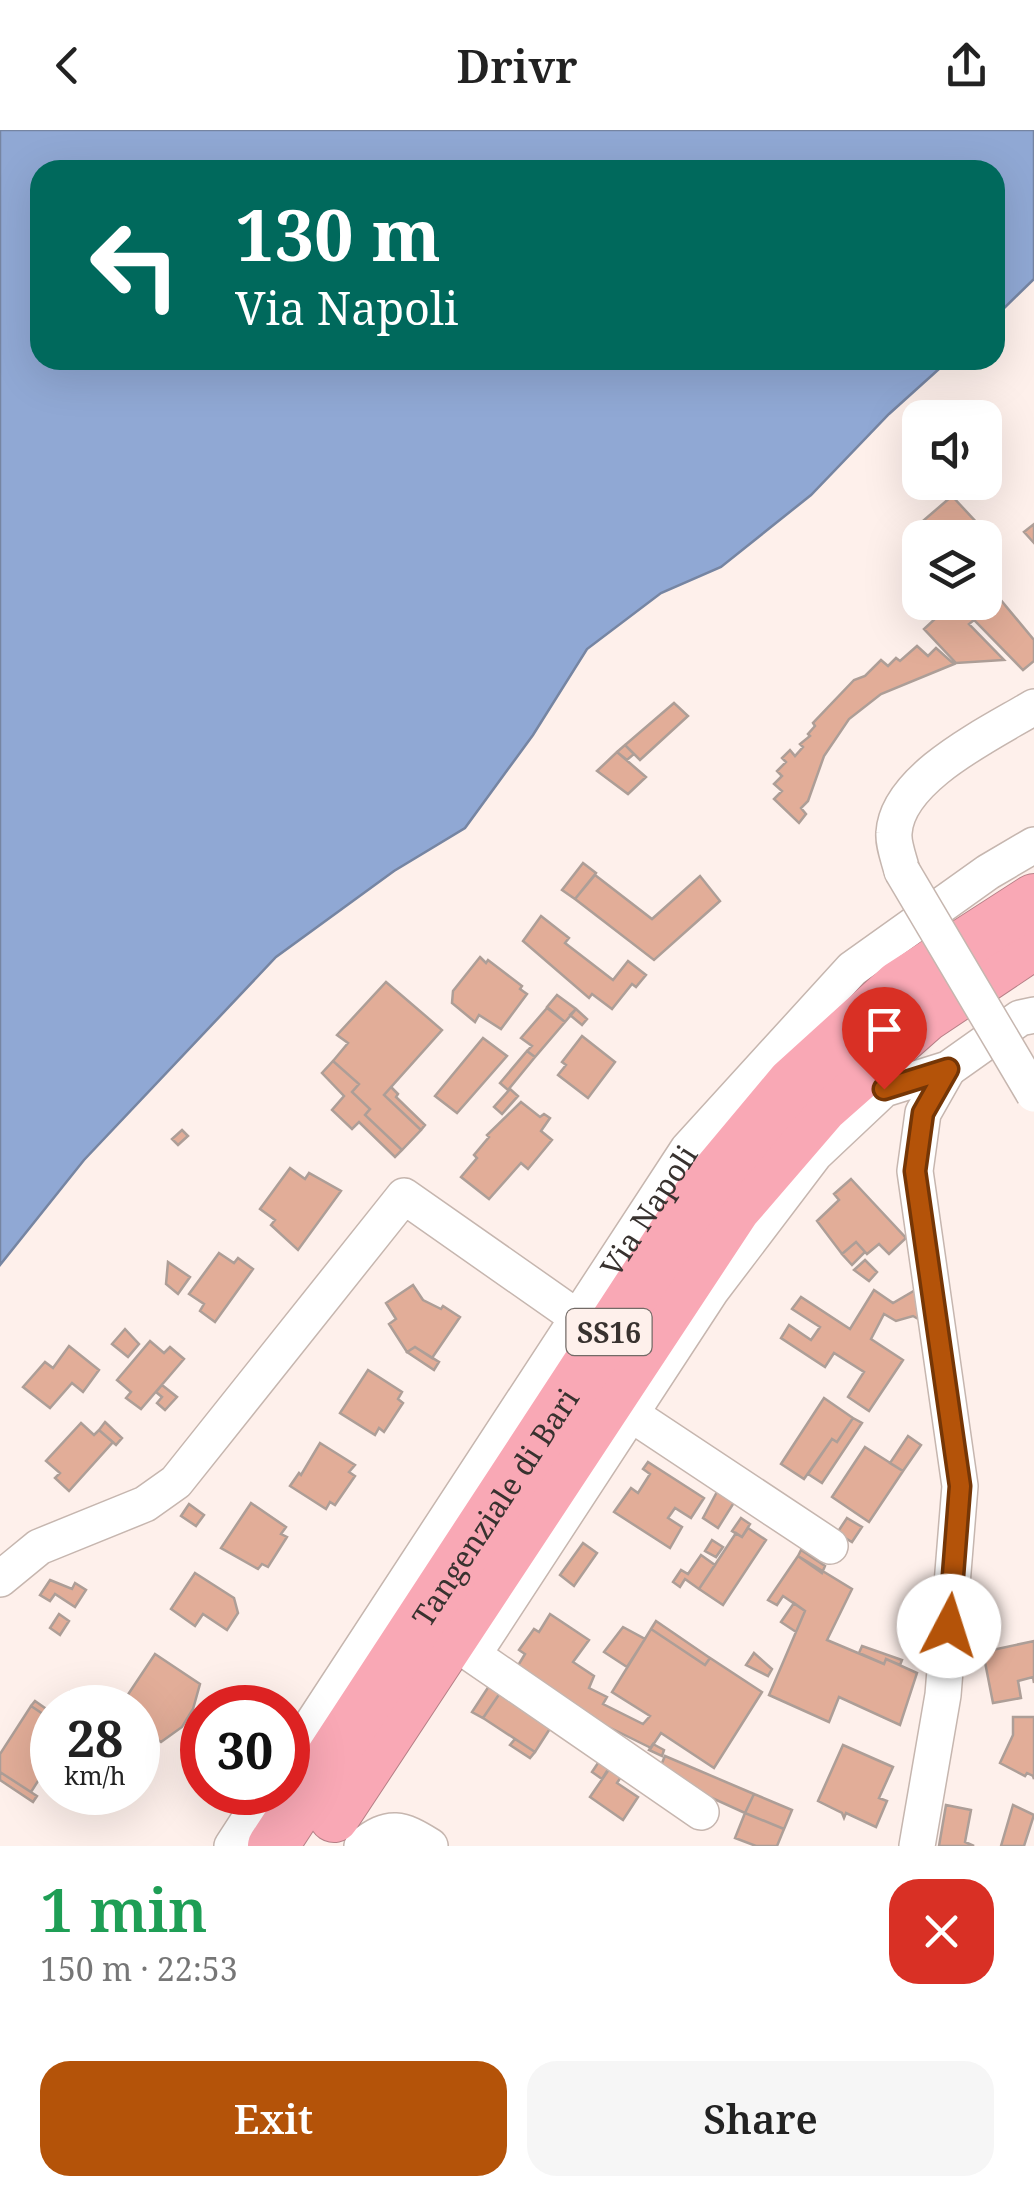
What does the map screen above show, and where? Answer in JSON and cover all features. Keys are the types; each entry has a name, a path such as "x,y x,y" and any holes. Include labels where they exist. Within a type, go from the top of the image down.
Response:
{"highway":[{"name":"Tangenziale di Bari","path":"273,1846 700,1193 792,1083 899,986 1034,899"},
{"name":"Tangenziale di Bari","path":"314,1846 735,1208 823,1107 925,1017 1034,944"}],"street":[{"path":"1034,706 922,780 901,805 893,834 902,871 1034,1094"},
{"name":"Via Napoli","path":"310,1726 688,1149 852,969 988,872 1034,845"},
{"path":"700,1812 474,1656 710,1291 816,1154 884,1089 948,1069 1020,1018 1034,1015"},
{"path":"916,1846 943,1695 960,1486 915,1171 923,1113 948,1069"},
{"path":"0,1579 39,1546 146,1504 176,1482 404,1196 578,1318"},
{"path":"631,1414 830,1546"},
{"path":"232,1846 252,1815"},
{"path":"362,1846 384,1831 406,1831 430,1846"}],"water":[{"path":"0,130 1034,130 1034,279 1005,307 1005,160 30,160 30,370 938,370 902,400 811,495 721,567 661,593 587,649 533,735 465,828 394,871 276,957 84,1160 0,1265"}],"building":[{"path":"947,500 956,500 974,520 924,520"},
{"path":"1034,524 1034,543 1024,532"},
{"path":"1002,601 1034,640 1034,661 1023,670 974,620 1002,620"},
{"path":"934,620 974,620 969,624 1004,660 956,663 924,629"},
{"path":"917,646 928,656 936,648 954,664 881,694 849,719 824,756 808,801 801,808 806,814 799,823 774,799 782,791 774,784 782,776 777,771 786,762 782,758 790,750 795,756 803,747 800,744 810,736 813,723 854,680 865,676 881,660 888,666 896,658 900,661"},
{"path":"674,703 688,716 640,760 625,745"},
{"path":"625,745 634,754 627,760 617,752"},
{"path":"617,752 646,777 628,794 597,771"},
{"path":"583,863 596,873 575,899 562,890"},
{"path":"595,875 652,919 700,876 720,901 654,960 575,899"},
{"path":"541,916 569,938 565,943 613,980 628,961 646,975 636,987 632,984 612,1009 592,994 589,998 523,941"},
{"path":"480,957 522,986 520,989 527,994 501,1029 479,1015 475,1022 452,1003 453,991"},
{"path":"386,982 442,1030 384,1095 421,1130 402,1150 365,1115 370,1109 352,1092 359,1084 333,1061 348,1043 337,1035"},
{"path":"557,995 576,1009 565,1022 547,1007"},
{"path":"547,1008 565,1022 535,1057 527,1051 532,1046 521,1038"},
{"path":"576,1009 587,1019 582,1025 570,1015"},
{"path":"582,1036 615,1062 588,1098 558,1075 566,1065 562,1062"},
{"path":"483,1038 507,1056 457,1113 435,1096"},
{"path":"527,1051 535,1057 508,1090 500,1083"},
{"path":"333,1061 359,1084 352,1092 370,1109 365,1115 402,1150 395,1157 359,1122 352,1129 332,1110 344,1096 322,1073"},
{"path":"391,1087 425,1125 421,1130 384,1095"},
{"path":"510,1089 518,1096 502,1114 494,1107"},
{"path":"521,1102 540,1117 544,1114 550,1118 541,1131 552,1140 528,1169 521,1163 489,1199 461,1177 477,1158 474,1155 487,1135"},
{"path":"182,1130 188,1136 178,1145 172,1139"},
{"path":"290,1168 305,1179 309,1173 341,1191 298,1250 271,1225 275,1220 260,1209"},
{"path":"851,1179 906,1238 889,1254 879,1244 867,1254 856,1242 842,1254 817,1221 839,1200 834,1194"},
{"path":"856,1242 865,1252 852,1265 842,1254"},
{"path":"219,1253 234,1263 238,1258 253,1269 215,1322 200,1311 204,1304 189,1294"},
{"path":"865,1260 877,1272 869,1281 854,1270"},
{"path":"168,1262 190,1277 178,1294 166,1284"},
{"path":"413,1285 423,1300 460,1317 432,1358 415,1347 407,1352 389,1324 396,1319 386,1303"},
{"path":"917,1289 920,1320 913,1316 896,1321 884,1314 871,1339 903,1360 869,1411 848,1397 864,1372 834,1353 825,1367 781,1338 789,1325 811,1340 820,1327 792,1309 801,1297 850,1329 874,1290 893,1303"},
{"path":"125,1329 139,1344 128,1357 112,1344"},
{"path":"150,1341 164,1353 170,1347 184,1359 141,1409 126,1398 131,1392 117,1380"},
{"path":"69,1346 99,1370 83,1392 72,1383 50,1408 23,1387 45,1362 53,1368"},
{"path":"415,1347 439,1362 434,1370 407,1352"},
{"path":"368,1370 402,1392 398,1399 403,1403 384,1432 379,1428 375,1435 340,1413"},
{"path":"162,1385 177,1397 165,1410 157,1403 162,1397 156,1392"},
{"path":"824,1398 853,1418 837,1442 832,1439 804,1479 781,1464"},
{"path":"853,1418 862,1423 822,1483 808,1474 832,1439 837,1442"},
{"path":"105,1422 122,1438 116,1445 99,1430"},
{"path":"81,1423 94,1435 99,1430 113,1442 69,1491 55,1478 60,1473 46,1461"},
{"path":"908,1436 921,1445 903,1471 890,1463"},
{"path":"320,1443 355,1465 349,1472 355,1476 335,1505 330,1502 326,1509 290,1486"},
{"path":"865,1447 903,1471 869,1522 832,1497"},
{"path":"648,1462 704,1498 691,1518 675,1508 668,1518 682,1527 670,1548 614,1512 631,1488 638,1493 650,1474 643,1469"},
{"path":"718,1490 735,1501 718,1528 703,1518"},
{"path":"251,1503 286,1527 281,1534 287,1537 268,1567 262,1564 258,1569 221,1548"},
{"path":"189,1504 204,1515 196,1526 181,1516"},
{"path":"741,1518 750,1524 742,1537 732,1531"},
{"path":"847,1518 862,1527 852,1542 837,1533"},
{"path":"748,1528 766,1540 723,1605 699,1589 736,1533 742,1537"},
{"path":"712,1540 723,1547 716,1557 705,1551"},
{"path":"583,1543 597,1553 574,1586 560,1575"},
{"path":"801,1550 825,1566 822,1573 798,1556"},
{"path":"701,1555 715,1565 699,1589 685,1579 680,1587 673,1582 681,1570 688,1574"},
{"path":"798,1556 852,1589 827,1640 917,1673 900,1725 839,1697 829,1722 769,1695 805,1611 783,1596 777,1605 768,1600"},
{"path":"195,1573 234,1598 238,1613 227,1630 203,1614 195,1626 171,1609"},
{"path":"50,1580 72,1589 75,1583 86,1590 75,1607 55,1594 50,1601 40,1595"},
{"path":"794,1603 805,1611 796,1632 781,1622"},
{"path":"59,1614 69,1621 60,1635 50,1628"},
{"path":"550,1614 589,1640 573,1662 594,1676 589,1688 607,1697 603,1704 643,1724 650,1716 612,1692 651,1629 705,1665 710,1658 762,1692 714,1768 661,1733 651,1748 576,1711 514,1672 525,1654 519,1650 534,1629 539,1632"},
{"path":"656,1621 710,1658 705,1665 651,1629"},
{"path":"623,1627 645,1639 627,1667 604,1652"},
{"path":"1034,1641 1034,1683 1033,1677 1018,1681 1021,1698 993,1703 983,1652"},
{"path":"862,1646 902,1660 900,1665 886,1659 884,1664 859,1653"},
{"path":"754,1653 772,1669 768,1676 746,1665"},
{"path":"155,1654 200,1684 180,1685 180,1728 161,1742 160,1685 134,1685"},
{"path":"489,1686 500,1693 483,1718 472,1712"},
{"path":"500,1693 551,1727 535,1752 483,1718"},
{"path":"30,1708 30,1791 0,1772 0,1754"},
{"path":"1013,1717 1034,1717 1034,1779 1000,1763 1013,1735"},
{"path":"515,1739 535,1752 530,1758 510,1745"},
{"path":"653,1744 664,1750 662,1756 649,1750"},
{"path":"843,1745 893,1767 879,1798 887,1801 876,1827 846,1813 844,1818 842,1813 818,1801"},
{"path":"604,1754 614,1760 602,1779 592,1772"},
{"path":"665,1756 754,1794 745,1813 659,1770"},
{"path":"612,1765 624,1772 617,1783 638,1797 623,1820 590,1797"},
{"path":"0,1772 30,1791 30,1800 0,1780"},
{"path":"754,1794 792,1810 784,1829 745,1813"},
{"path":"946,1805 971,1810 965,1842 974,1846 939,1846"},
{"path":"1013,1805 1034,1815 1024,1846 1001,1846"},
{"path":"745,1813 784,1829 777,1846 756,1846 735,1838"}],"route":[{"path":"884,1089 948,1069 923,1113 915,1171 960,1486 949,1626"}]}
